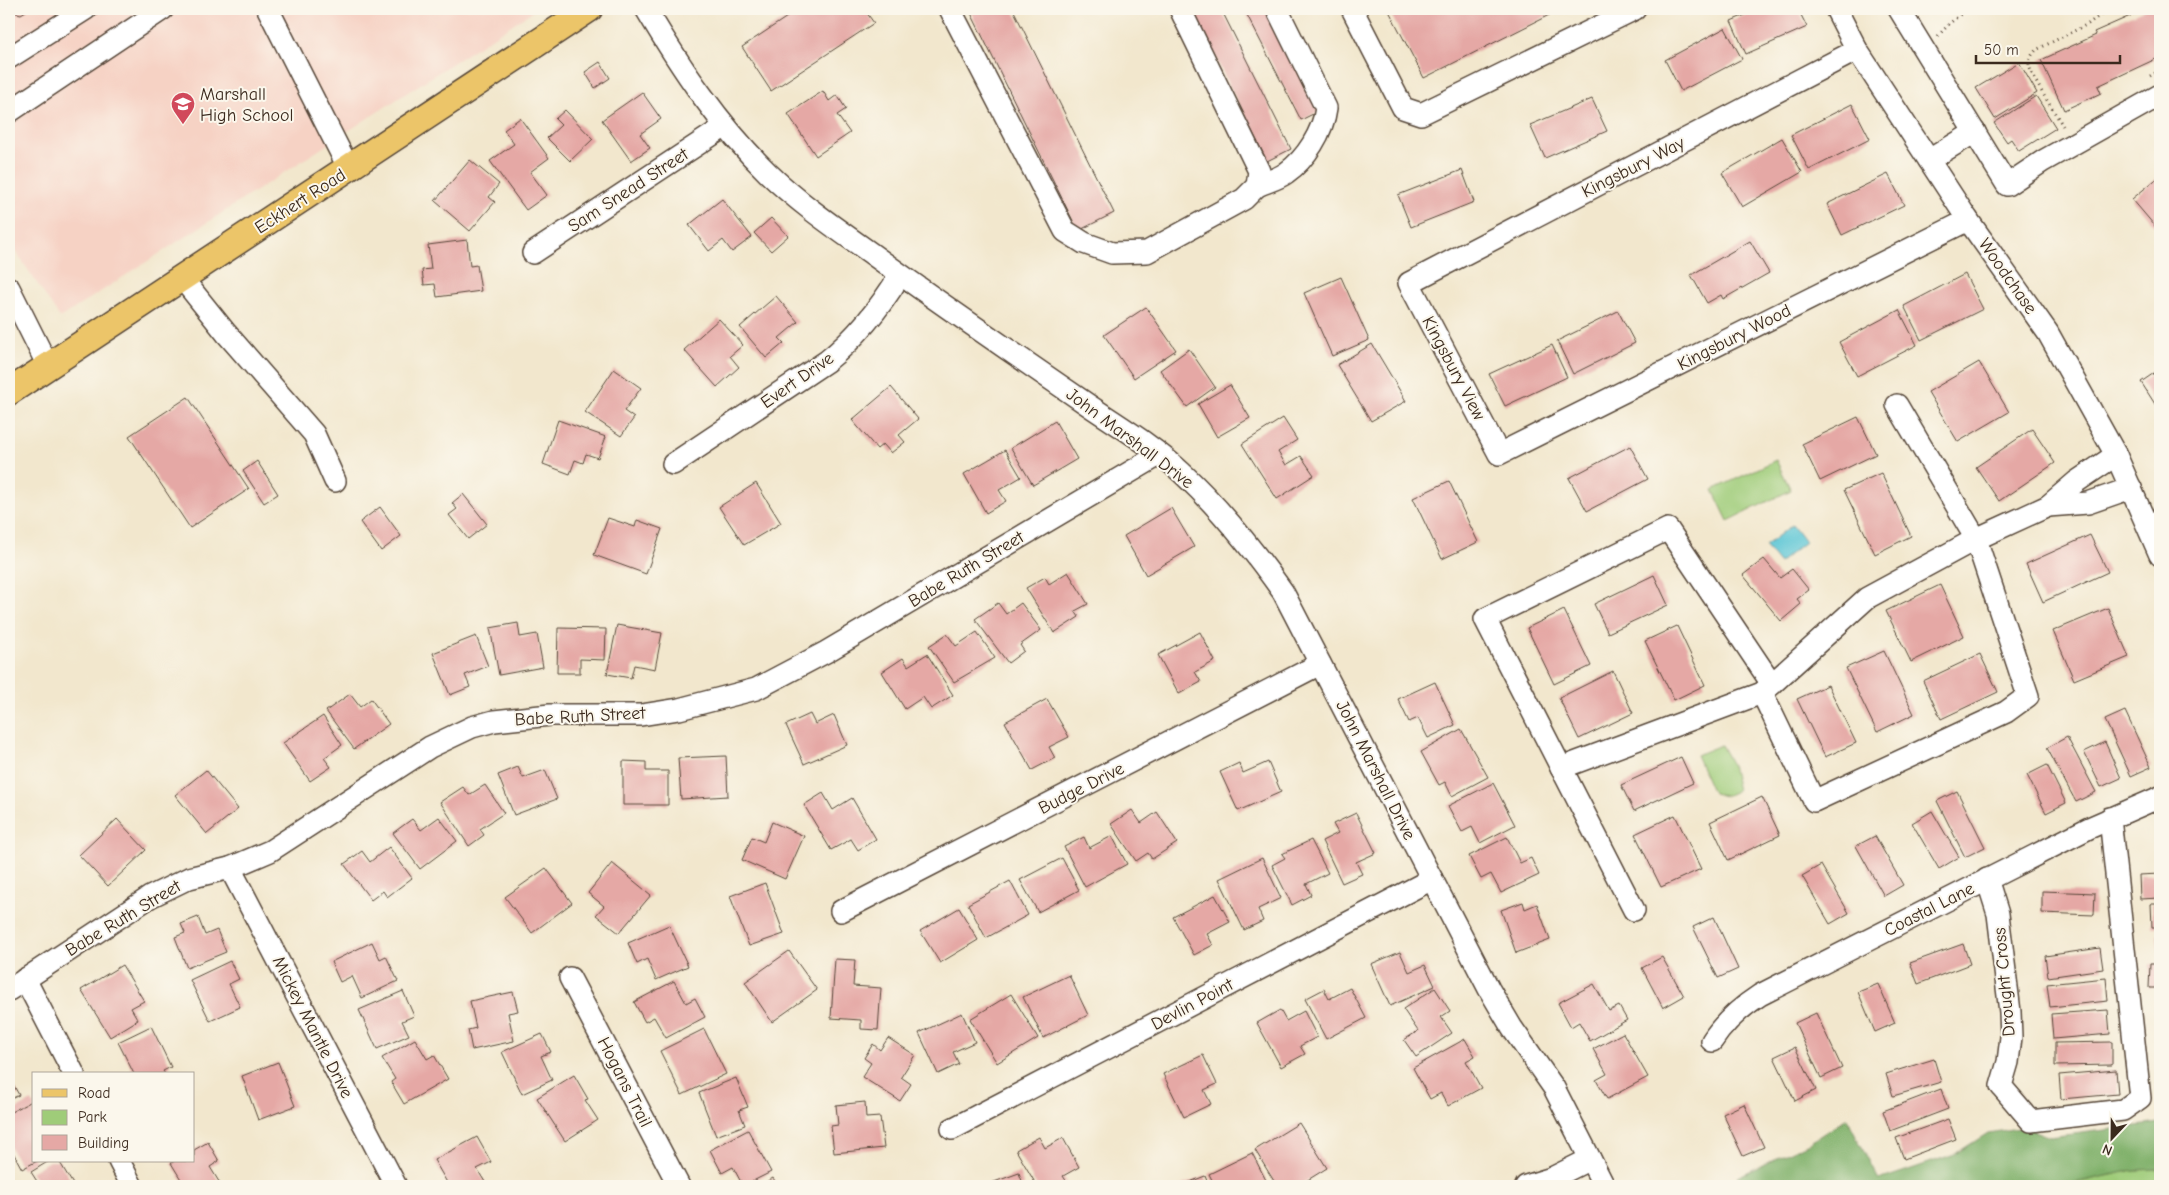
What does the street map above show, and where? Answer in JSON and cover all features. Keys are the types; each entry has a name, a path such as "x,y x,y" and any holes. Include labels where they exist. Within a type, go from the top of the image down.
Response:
{"main road":[{"name":"Eckhert Road","path":"9,392 590,9"}],"street":[{"path":"9,58 86,9"},
{"path":"9,112 163,9"},
{"path":"268,9 349,169"},
{"name":"John Marshall Drive","path":"646,9 666,43 724,127 769,174 792,194 900,275 1179,470 1218,507 1248,543 1283,592 1489,989 1512,1028 1554,1088 1604,1186"},
{"path":"950,9 1065,231 1084,243 1112,254 1147,252 1244,199 1257,186 1285,173 1309,148 1320,133 1326,108 1277,9"},
{"path":"1180,9 1259,171 1257,186"},
{"path":"1352,9 1403,108 1421,114 1635,9"},
{"name":"Woodchase","path":"1836,9 1857,50 1968,220 2048,333 2116,455 2160,555"},
{"path":"1899,9 2008,185 2044,161 2160,95"},
{"name":"Kingsbury Way","path":"1409,283 1857,50"},
{"name":"Sam Snead Street","path":"532,253 724,127"},
{"path":"1929,160 1975,132"},
{"name":"Kingsbury Wood","path":"1500,454 1968,220"},
{"name":"Evert Drive","path":"673,464 827,361 843,348 872,318 900,275"},
{"path":"182,278 226,333 314,434 335,481"},
{"name":"Kingsbury View","path":"1409,283 1500,454"},
{"path":"9,288 48,366"},
{"path":"1634,910 1485,619 1668,529 1767,688 1814,801 2006,712 2028,696 1976,539 1897,405"},
{"name":"Babe Ruth Street","path":"17,985 150,897 190,878 230,868 270,851 430,747 472,727 494,721 550,715 641,715 679,710 756,689 826,652 1159,455"},
{"path":"1561,768 1767,688 1867,598 1976,539 2048,506 2076,482 2116,455"},
{"path":"2048,506 2088,503 2131,488"},
{"name":"Budge Drive","path":"841,912 1320,664"},
{"name":"Coastal Lane","path":"1712,1041 1721,1027 1736,1011 1760,995 2110,818 2160,797"},
{"name":"Drought Cross","path":"1987,879 1998,914 2010,1012 2011,1037 2008,1062 2001,1086 2031,1121 2123,1110 2140,1098 2110,818"},
{"name":"Mickey Mantle Drive","path":"230,868 396,1186"},
{"name":"Devlin Point","path":"952,1130 1432,879"},
{"name":"Hogans Trail","path":"570,978 679,1186"},
{"path":"17,985 73,1072"},
{"path":"1526,1186 1552,1178 1590,1159"},
{"path":"120,1162 132,1186"}],"path":[{"path":"1936,38 1950,22 1968,9"},
{"path":"2099,15 2100,9"},
{"path":"2067,134 2029,66 2030,57 2036,50 2088,24 2109,9"},
{"path":"2150,9 2160,21"},
{"path":"2144,79 2160,70"},
{"path":"2063,126 2071,122"}],"shaded area":[{"name":"Marshall High School","path":"9,9 536,9 60,318 9,241"}],"green space":[{"path":"1776,460 1791,490 1728,521 1713,490"},
{"path":"1721,745 1732,765 1738,790 1725,796 1713,793 1696,755"},
{"path":"1847,1118 1879,1180 1955,1154 1988,1133 2024,1127 2050,1137 2160,1123 2160,1169 2134,1170 2061,1186 1742,1186 1737,1177 1809,1143"},
{"path":"2160,1169 2160,1186 2061,1186 2134,1170"}],"water":[{"path":"1792,525 1805,542 1779,563 1765,546"}],"building":[{"path":"9,9 29,9 21,14 9,11"},
{"path":"799,9 864,9 874,23 771,91 742,47"},
{"path":"969,9 1013,9 1114,213 1078,231"},
{"path":"1191,9 1221,9 1291,149 1267,161"},
{"path":"1244,9 1270,9 1321,110 1301,120"},
{"path":"1388,9 1561,9 1424,78"},
{"path":"1759,9 1798,9 1807,27 1746,54 1731,21"},
{"path":"2146,9 2152,9 2160,26 2160,57 2098,86 2101,93 2064,110 2041,60 2096,35 2094,32"},
{"path":"1725,28 1742,59 1681,91 1665,60"},
{"path":"600,62 610,78 595,88 585,72"},
{"path":"2019,62 2037,93 1995,119 1976,88"},
{"path":"823,91 829,101 837,95 846,109 837,115 850,133 816,156 788,114"},
{"path":"642,92 661,119 640,134 650,148 631,161 602,120"},
{"path":"2036,96 2056,128 2019,151 2011,139 2007,142 1994,123"},
{"path":"1592,99 1607,131 1545,158 1530,125"},
{"path":"1852,104 1870,139 1809,170 1791,135"},
{"path":"565,110 593,139 570,161 547,138 561,125 555,119"},
{"path":"520,118 549,158 530,172 547,195 526,210 490,161 514,144 504,130"},
{"path":"1782,138 1802,172 1742,207 1722,173"},
{"path":"470,160 499,184 489,197 495,202 470,231 435,201"},
{"path":"1462,170 1474,202 1411,227 1398,195"},
{"path":"1888,174 1904,205 1842,235 1827,204"},
{"path":"2160,176 2160,232 2132,199"},
{"path":"722,199 752,237 732,252 723,240 709,251 689,225"},
{"path":"771,218 788,236 771,251 754,233"},
{"path":"467,240 470,266 477,265 481,291 437,297 435,284 424,285 422,270 431,269 428,245"},
{"path":"1750,241 1769,273 1723,299 1721,295 1707,303 1691,275"},
{"path":"1965,274 1983,309 1921,340 1904,306"},
{"path":"1341,277 1369,340 1332,356 1304,293"},
{"path":"776,296 798,322 779,338 784,343 766,358 740,327"},
{"path":"1146,307 1176,350 1134,378 1104,335"},
{"path":"1899,310 1917,345 1857,376 1839,342"},
{"path":"1618,311 1635,343 1573,374 1557,341"},
{"path":"719,319 743,345 730,356 739,367 717,387 684,350"},
{"path":"1372,344 1406,401 1371,421 1337,365"},
{"path":"1552,345 1567,377 1505,406 1489,374"},
{"path":"1189,349 1215,387 1187,407 1160,370"},
{"path":"1979,362 2009,412 1958,442 1928,392"},
{"path":"614,369 641,388 624,411 634,418 621,436 585,412"},
{"path":"2160,369 2160,412 2141,382"},
{"path":"1230,385 1250,418 1217,437 1198,404"},
{"path":"891,387 918,419 899,435 905,442 891,453 883,444 877,449 852,420"},
{"path":"188,397 249,489 190,528 129,436"},
{"path":"1858,417 1876,454 1820,481 1802,444"},
{"path":"1283,418 1297,440 1278,452 1286,465 1301,456 1314,475 1277,499 1242,444"},
{"path":"558,420 606,437 598,458 586,454 583,463 575,460 570,474 543,464"},
{"path":"1055,421 1077,459 1033,485 1011,448"},
{"path":"2032,429 2055,463 1999,501 1976,467"},
{"path":"1630,446 1648,479 1587,511 1569,478"},
{"path":"1005,450 1021,477 999,490 1006,501 986,513 964,474"},
{"path":"257,461 278,494 264,503 243,471"},
{"path":"1881,473 1911,536 1875,554 1844,490"},
{"path":"1449,481 1478,542 1442,559 1413,498"},
{"path":"756,483 781,523 744,545 719,507"},
{"path":"463,494 487,524 468,539 449,515 457,509 452,503"},
{"path":"380,507 401,536 381,551 360,522"},
{"path":"1171,508 1194,547 1146,575 1124,536"},
{"path":"608,518 635,527 637,520 662,529 646,574 594,555"},
{"path":"2090,535 2108,572 2043,602 2026,564"},
{"path":"1764,559 1780,578 1792,569 1809,590 1797,599 1801,604 1781,621 1743,575"},
{"path":"1068,572 1088,604 1075,611 1079,617 1054,633 1026,588 1045,577 1049,584"},
{"path":"1654,575 1668,605 1608,633 1594,604"},
{"path":"1940,585 1964,636 1911,662 1886,611"},
{"path":"998,603 1006,614 1021,603 1041,630 1020,645 1024,651 1008,663 975,619"},
{"path":"2108,608 2129,657 2074,680 2053,631"},
{"path":"1564,610 1591,666 1554,684 1527,628"},
{"path":"518,623 520,637 537,634 543,667 499,675 490,628"},
{"path":"617,625 662,633 655,669 634,665 631,678 607,674"},
{"path":"1677,626 1705,685 1674,700 1645,641"},
{"path":"558,628 606,629 605,660 580,659 580,673 557,673"},
{"path":"977,632 995,658 954,682 929,646 947,634 956,646"},
{"path":"1200,632 1215,661 1195,672 1201,682 1179,694 1158,655"},
{"path":"476,636 488,666 465,675 470,687 450,695 433,653"},
{"path":"1884,651 1914,714 1877,732 1846,668"},
{"path":"927,654 953,695 931,709 923,697 905,709 882,672 903,658 908,666"},
{"path":"1980,654 1998,692 1941,719 1923,681"},
{"path":"1613,671 1633,713 1579,739 1559,698"},
{"path":"1435,682 1455,725 1428,738 1418,718 1409,722 1398,699"},
{"path":"1828,685 1856,743 1825,757 1797,699"},
{"path":"350,694 360,707 371,699 389,724 354,749 326,711"},
{"path":"1047,699 1069,737 1049,747 1055,758 1032,770 1005,722"},
{"path":"2125,711 2151,767 2131,776 2105,720"},
{"path":"810,714 815,724 834,715 847,745 804,764 786,725"},
{"path":"323,716 342,745 324,758 331,767 310,781 283,743"},
{"path":"1461,729 1488,777 1452,796 1445,782 1439,785 1421,752"},
{"path":"2067,737 2096,792 2076,802 2047,748"},
{"path":"2105,742 2121,778 2101,787 2084,752"},
{"path":"726,756 728,796 681,799 678,758"},
{"path":"1681,757 1693,783 1634,811 1621,785"},
{"path":"623,761 646,762 646,771 668,771 668,805 623,805"},
{"path":"1268,762 1281,792 1238,811 1220,772 1239,763 1243,773"},
{"path":"2047,765 2066,803 2046,813 2027,775"},
{"path":"518,767 523,778 545,770 557,799 514,815 498,775"},
{"path":"206,770 238,809 207,834 175,795"},
{"path":"1493,783 1515,825 1480,843 1472,827 1462,832 1448,806"},
{"path":"485,785 504,813 480,829 484,835 469,846 440,802 463,787 469,795"},
{"path":"1957,791 1985,847 1965,857 1937,801"},
{"path":"823,793 833,810 852,798 876,839 858,850 851,839 831,850 804,805"},
{"path":"1762,797 1780,835 1728,860 1710,822"},
{"path":"1132,810 1141,823 1157,812 1177,843 1152,859 1148,853 1136,861 1111,824"},
{"path":"1932,811 1959,857 1939,869 1912,823"},
{"path":"1356,813 1376,853 1356,862 1362,874 1342,883 1322,841 1338,833 1333,824"},
{"path":"1675,815 1701,869 1661,887 1635,834"},
{"path":"439,817 457,841 420,869 393,833 412,819 421,830"},
{"path":"117,819 146,850 108,886 79,855"},
{"path":"772,822 804,836 785,879 742,860 752,837 764,842"},
{"path":"1112,836 1127,864 1085,887 1064,847 1084,837 1089,848"},
{"path":"1875,836 1903,885 1884,896 1856,846"},
{"path":"1507,837 1520,863 1531,858 1539,875 1501,893 1491,874 1481,879 1469,856"},
{"path":"1311,840 1328,873 1306,884 1311,895 1292,905 1272,865 1285,858 1282,854"},
{"path":"389,847 412,878 387,897 383,891 371,900 344,864 362,851 370,862"},
{"path":"1062,858 1079,890 1038,912 1020,880"},
{"path":"1262,858 1281,898 1258,909 1263,921 1244,930 1219,879"},
{"path":"612,863 651,895 619,933 596,915 604,906 588,893"},
{"path":"1821,865 1849,913 1830,924 1802,876"},
{"path":"546,868 572,903 532,933 505,897"},
{"path":"2160,874 2160,898 2140,899 2139,875"},
{"path":"1010,881 1028,915 986,938 968,904"},
{"path":"765,883 784,934 749,946 730,896"},
{"path":"2042,891 2095,893 2094,915 2042,913"},
{"path":"1215,895 1230,922 1207,934 1213,945 1194,955 1173,917"},
{"path":"1523,902 1525,909 1537,904 1550,940 1516,953 1501,910"},
{"path":"2151,904 2160,904 2160,927 2152,927"},
{"path":"959,908 978,940 940,963 920,931"},
{"path":"198,917 205,935 217,930 226,952 187,968 175,937 185,933 181,924"},
{"path":"1714,917 1738,969 1718,978 1693,927"},
{"path":"669,925 688,966 656,980 647,959 637,964 628,943"},
{"path":"2157,935 2160,935 2160,960 2159,960"},
{"path":"372,942 380,959 386,956 398,981 362,998 352,976 340,982 331,962"},
{"path":"1963,944 1970,964 1918,984 1910,963"},
{"path":"2100,948 2103,969 2048,977 2045,956"},
{"path":"789,951 817,990 772,1022 745,982"},
{"path":"1400,952 1409,972 1425,965 1435,986 1390,1006 1371,964"},
{"path":"1662,957 1684,996 1663,1008 1642,968"},
{"path":"835,959 855,960 853,986 881,988 878,1030 861,1029 861,1020 831,1018"},
{"path":"230,961 239,979 229,984 240,1007 210,1021 190,980"},
{"path":"2150,964 2160,964 2160,988 2149,988"},
{"path":"122,965 144,1001 131,1008 138,1020 110,1037 81,990"},
{"path":"1069,975 1088,1015 1043,1038 1023,997"},
{"path":"2106,978 2108,1001 2050,1007 2047,984"},
{"path":"674,981 686,1003 695,998 705,1017 666,1038 654,1017 645,1022 634,1002"},
{"path":"1594,984 1609,1011 1619,1006 1627,1020 1590,1041 1579,1022 1571,1027 1558,1003"},
{"path":"1878,984 1895,1023 1875,1032 1858,992"},
{"path":"1350,988 1366,1018 1326,1039 1305,999 1324,989 1329,999"},
{"path":"1435,988 1450,1011 1441,1017 1452,1033 1416,1057 1404,1040 1418,1031 1403,1009"},
{"path":"403,991 414,1016 402,1021 409,1035 377,1049 359,1010"},
{"path":"513,992 518,1011 508,1013 514,1041 472,1050 468,1030 476,1028 470,1001"},
{"path":"2158,993 2160,993 2160,1016 2157,1016"},
{"path":"1011,994 1038,1038 997,1063 970,1019"},
{"path":"1280,1010 1286,1021 1304,1011 1317,1037 1300,1046 1305,1054 1281,1067 1257,1023"},
{"path":"2108,1010 2110,1034 2053,1039 2051,1014"},
{"path":"962,1013 975,1042 953,1052 959,1064 938,1074 919,1033"},
{"path":"1816,1013 1842,1068 1821,1078 1795,1023"},
{"path":"151,1026 171,1067 164,1072 133,1072 118,1042"},
{"path":"704,1029 726,1074 682,1095 660,1051"},
{"path":"1623,1033 1648,1077 1607,1099 1596,1080 1607,1074 1593,1049"},
{"path":"542,1034 551,1052 541,1056 552,1080 522,1094 502,1052"},
{"path":"888,1038 915,1055 901,1077 911,1084 900,1101 862,1077 871,1063 864,1058 873,1044 880,1050"},
{"path":"415,1039 427,1059 434,1055 448,1079 404,1104 391,1082 395,1079 382,1058"},
{"path":"1465,1039 1475,1056 1466,1061 1481,1088 1448,1106 1441,1093 1430,1099 1413,1068"},
{"path":"2112,1042 2112,1065 2055,1066 2055,1043"},
{"path":"1795,1047 1816,1090 1795,1101 1774,1057"},
{"path":"1203,1055 1217,1084 1204,1090 1211,1104 1184,1117 1163,1074"},
{"path":"1934,1059 1941,1082 1893,1096 1886,1074"},
{"path":"278,1062 295,1106 258,1120 242,1076"},
{"path":"2116,1070 2118,1094 2061,1099 2059,1075"},
{"path":"574,1075 588,1099 585,1100 598,1120 565,1141 537,1098"},
{"path":"9,1077 19,1095 9,1100"},
{"path":"736,1078 748,1107 739,1110 745,1125 716,1136 699,1093"},
{"path":"1941,1089 1948,1109 1890,1131 1883,1111"},
{"path":"32,1101 32,1162 35,1162 22,1169 9,1145 9,1113"},
{"path":"865,1102 866,1118 880,1117 884,1148 834,1153 831,1126 838,1125 836,1105"},
{"path":"1744,1104 1764,1147 1743,1156 1723,1114"},
{"path":"1948,1119 1956,1139 1904,1159 1896,1138"},
{"path":"1299,1123 1327,1168 1298,1186 1277,1186 1255,1150"},
{"path":"748,1130 771,1172 743,1186 733,1167 722,1173 710,1150"},
{"path":"477,1137 491,1162 477,1169 485,1182 477,1186 449,1186 434,1160"},
{"path":"1039,1137 1045,1148 1063,1138 1079,1167 1063,1176 1067,1182 1059,1186 1037,1186 1016,1150"},
{"path":"208,1142 219,1161 210,1167 221,1185 185,1186 171,1163 195,1162 195,1149"},
{"path":"1252,1153 1269,1186 1215,1186 1209,1174"},
{"path":"47,1162 60,1162 74,1186 40,1186 31,1172"},
{"path":"1019,1173 1024,1186 983,1186"},
{"path":"1205,1176 1209,1186 1180,1186"},
{"path":"773,1178 778,1186 759,1186"}],"place":[{"name":"Marshall High School","path":"183,125"}]}
